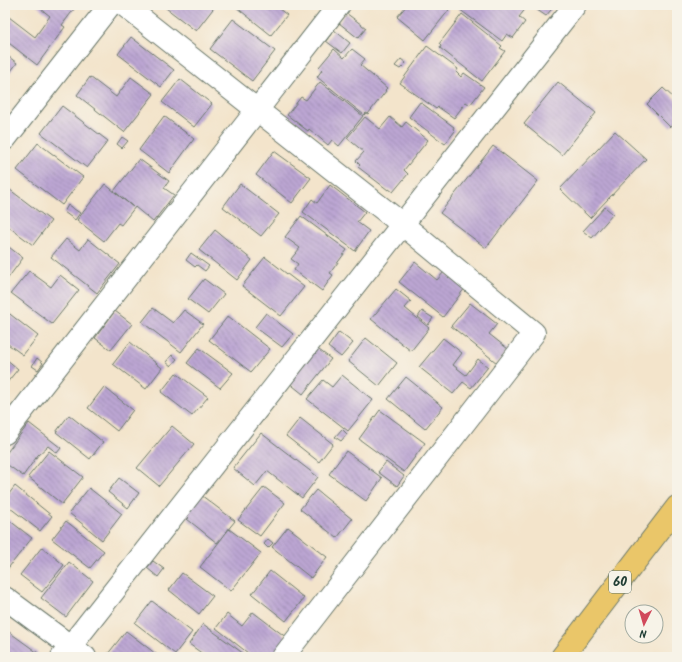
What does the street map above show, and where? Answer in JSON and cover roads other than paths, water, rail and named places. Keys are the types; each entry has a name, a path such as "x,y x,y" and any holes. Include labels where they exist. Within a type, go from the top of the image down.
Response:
{"main road":[{"name":"60","path":"562,657 677,507"}],"street":[{"path":"5,139 110,5"},
{"path":"124,5 402,224 534,333 282,657"},
{"path":"5,433 339,5"},
{"path":"5,598 72,653 402,224 575,5"}]}
